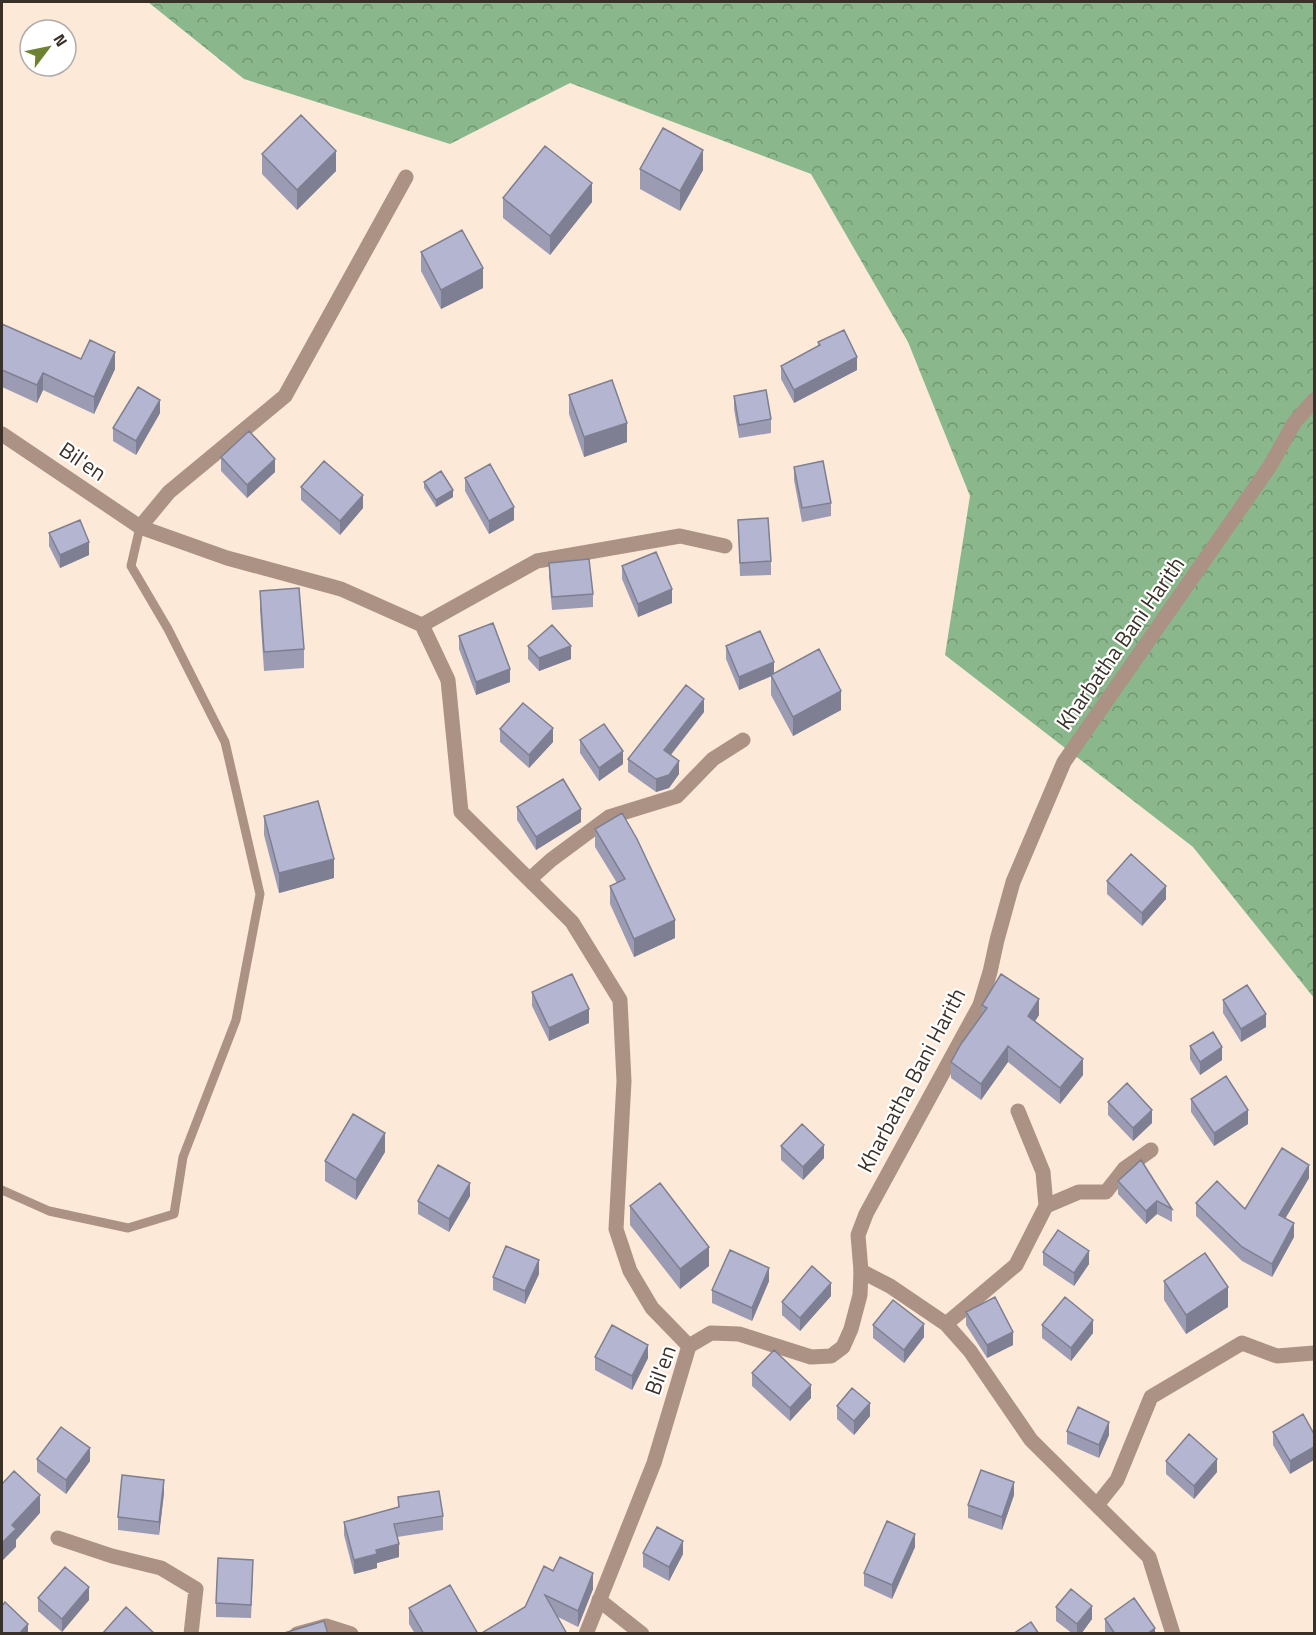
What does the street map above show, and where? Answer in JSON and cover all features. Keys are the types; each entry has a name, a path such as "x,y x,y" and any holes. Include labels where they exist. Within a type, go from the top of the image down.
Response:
{"street":[{"path":"140,527 169,492 285,396 406,177"},
{"name":"Kharbatha Bani Harith","path":"861,1271 858,1235 866,1214 980,1005 1013,882 1065,762 1270,466 1294,423 1314,400"},
{"name":"Bil'en","path":"2,434 140,527 227,558 341,589 422,625"},
{"path":"689,1346 652,1308 630,1271 616,1229 624,1081 620,1000 572,922 461,812 448,680 422,625 537,561 680,536 725,546"},
{"path":"530,879 551,860 609,817 677,796 713,759 743,740"},
{"path":"946,1324 1016,1265 1046,1206 1043,1172 1018,1111"},
{"path":"1046,1206 1079,1192 1106,1192 1124,1169 1151,1150"},
{"path":"861,1271 890,1286 946,1324 970,1351 1031,1440 1149,1557 1173,1634"},
{"name":"Bil'en","path":"586,1634 654,1463 689,1346 711,1333 740,1334 811,1357 831,1356 843,1347 851,1329 860,1295 861,1271"},
{"path":"1096,1505 1117,1480 1151,1397 1242,1343 1277,1356 1314,1353"},
{"path":"58,1538 112,1556 161,1568 196,1589 191,1634"},
{"path":"599,1600 642,1634"},
{"path":"297,1634 326,1626 351,1634"}],"lane":[{"path":"2,1190 49,1211 128,1227 174,1214 183,1157 236,1020 260,894 225,742 168,629 132,566 140,527"}],"green space":[{"path":"148,2 1314,2 1314,998 1193,847 945,655 970,496 908,342 811,174 570,83 450,144 244,79"}],"building":[{"path":"301,115 336,151 297,190 262,154"},
{"path":"663,128 703,150 680,191 640,169"},
{"path":"545,146 592,183 550,236 503,198"},
{"path":"462,230 483,268 441,290 421,252"},
{"path":"2,324 81,359 90,340 115,352 94,397 43,373 37,385 2,370"},
{"path":"844,330 857,357 794,390 781,366 820,345 818,342"},
{"path":"612,380 627,423 584,437 569,395"},
{"path":"138,387 160,400 136,441 113,428"},
{"path":"766,390 771,419 739,425 734,396"},
{"path":"249,431 275,459 247,485 221,457"},
{"path":"324,461 363,495 340,521 301,487"},
{"path":"823,461 831,503 802,508 794,467"},
{"path":"490,464 514,507 489,521 465,478"},
{"path":"441,471 453,490 436,500 424,482"},
{"path":"768,518 771,561 740,563 738,520"},
{"path":"80,520 89,542 60,555 49,533"},
{"path":"656,552 672,589 638,604 622,566"},
{"path":"589,559 593,594 552,597 549,563"},
{"path":"299,588 304,649 264,652 260,591"},
{"path":"493,623 510,669 476,682 459,636"},
{"path":"552,625 571,646 539,658 528,646"},
{"path":"760,631 774,662 739,677 726,646"},
{"path":"819,649 841,691 793,717 771,675"},
{"path":"686,685 704,699 664,750 679,761 669,775 656,779 628,759"},
{"path":"523,703 553,728 529,755 500,729"},
{"path":"604,724 623,751 599,768 580,740"},
{"path":"563,779 581,809 536,837 517,807"},
{"path":"318,801 334,859 279,873 264,816"},
{"path":"622,813 637,839 675,920 634,939 610,886 625,879 595,829"},
{"path":"1131,854 1166,886 1142,913 1107,881"},
{"path":"572,974 589,1009 549,1028 532,992"},
{"path":"1001,974 1039,999 1028,1016 1083,1059 1060,1088 1008,1046 981,1084 951,1062 987,1008 982,1005"},
{"path":"1247,985 1266,1014 1241,1029 1223,1000"},
{"path":"1213,1032 1222,1047 1200,1062 1190,1046"},
{"path":"1226,1076 1248,1110 1214,1133 1191,1099"},
{"path":"1127,1083 1152,1110 1133,1128 1108,1102"},
{"path":"353,1114 385,1133 356,1180 325,1161"},
{"path":"802,1124 824,1145 803,1167 781,1146"},
{"path":"1282,1148 1309,1165 1279,1215 1294,1223 1272,1264 1242,1247 1196,1203 1217,1181 1245,1209"},
{"path":"1141,1160 1172,1209 1157,1201 1146,1211 1118,1181"},
{"path":"438,1165 470,1183 449,1219 418,1201"},
{"path":"660,1183 709,1247 680,1269 630,1206"},
{"path":"1058,1230 1089,1251 1074,1273 1043,1252"},
{"path":"506,1246 539,1260 525,1291 493,1277"},
{"path":"730,1250 769,1268 752,1308 712,1290"},
{"path":"1205,1253 1228,1287 1186,1315 1164,1281"},
{"path":"812,1266 831,1283 800,1318 782,1302"},
{"path":"995,1297 1013,1332 987,1345 966,1312"},
{"path":"1065,1297 1093,1320 1071,1348 1042,1325"},
{"path":"893,1300 924,1324 904,1350 873,1325"},
{"path":"612,1325 648,1345 632,1376 595,1357"},
{"path":"774,1350 811,1385 790,1408 752,1373"},
{"path":"852,1388 870,1403 854,1421 837,1406"},
{"path":"1078,1407 1109,1422 1099,1445 1067,1431"},
{"path":"1303,1414 1314,1434 1314,1447 1290,1461 1273,1432"},
{"path":"61,1427 90,1448 66,1480 37,1459"},
{"path":"1189,1434 1217,1459 1194,1486 1166,1461"},
{"path":"981,1470 1014,1482 1002,1517 968,1505"},
{"path":"14,1471 40,1495 12,1525 16,1529 2,1543 2,1484"},
{"path":"122,1475 164,1480 159,1522 118,1517"},
{"path":"439,1491 443,1516 394,1524 399,1544 376,1550 377,1554 354,1560 344,1522 399,1507 398,1497"},
{"path":"887,1521 915,1534 892,1585 864,1573"},
{"path":"657,1527 683,1541 669,1567 643,1553"},
{"path":"560,1557 593,1573 578,1611 545,1595 567,1634 480,1634 525,1607 544,1566 553,1571"},
{"path":"218,1558 253,1560 251,1605 216,1603"},
{"path":"65,1567 89,1587 62,1619 38,1598"},
{"path":"450,1585 478,1634 424,1634 409,1608"},
{"path":"1071,1589 1092,1606 1077,1624 1056,1607"},
{"path":"1134,1598 1155,1628 1147,1634 1115,1634 1105,1619"},
{"path":"5,1602 28,1624 19,1634 2,1634 2,1606"},
{"path":"126,1607 155,1634 104,1634"},
{"path":"324,1621 328,1634 284,1634 284,1633"},
{"path":"1031,1622 1039,1634 1013,1634"}]}
